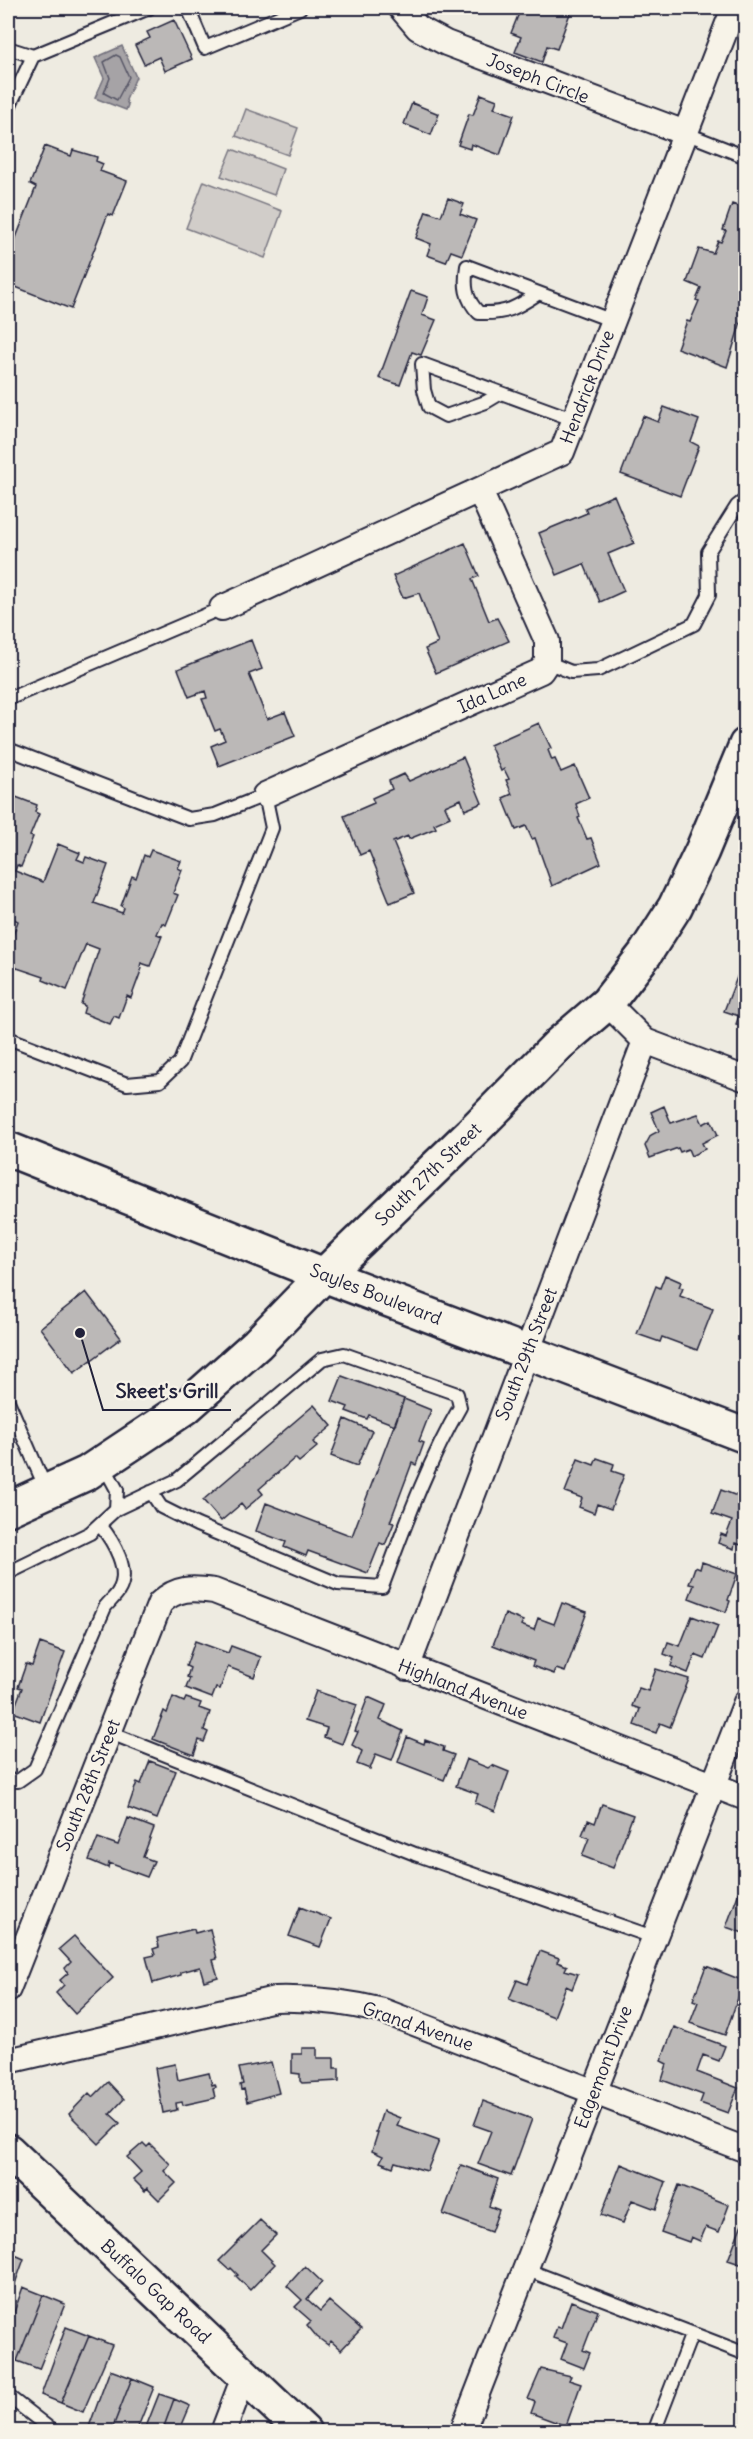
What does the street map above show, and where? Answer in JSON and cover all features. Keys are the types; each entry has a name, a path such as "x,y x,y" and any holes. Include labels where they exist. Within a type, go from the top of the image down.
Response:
{"main road":[{"name":"South 27th Street","path":"8,1509 87,1473 184,1408 257,1344 559,1044 607,1003 645,954 675,907 702,851 746,745"},
{"name":"Sayles Boulevard","path":"8,1149 324,1275 746,1436"},
{"name":"Buffalo Gap Road","path":"8,2151 304,2432"}],"street":[{"name":"Joseph Circle","path":"401,8 418,28 446,43 685,133"},
{"name":"Hendrick Drive","path":"222,608 562,452 734,8"},
{"name":"Ida Lane","path":"265,795 541,671 547,662 547,641 480,491"},
{"path":"607,1003 645,1041 746,1080"},
{"name":"South 29th Street","path":"407,1668 645,1041"},
{"name":"Highland Avenue","path":"179,1590 194,1588 214,1591 746,1798"},
{"name":"South 28th Street","path":"8,1989 160,1603 169,1594 179,1590"},
{"name":"Edgemont Drive","path":"462,2432 746,1702"},
{"name":"Grand Avenue","path":"8,2061 275,2000 309,1998 347,2002 383,2011 746,2150"},
{"path":"223,2432 245,2374"}],"lane":[{"path":"8,48 33,56 149,8"},
{"path":"188,8 205,48 300,8"},
{"path":"8,109 33,56"},
{"path":"685,133 746,157"},
{"path":"539,293 518,307 499,314 479,313 470,303 464,283 467,266 498,278 539,293 613,321"},
{"path":"501,393 486,402 446,416 429,407 424,390 422,364 575,420"},
{"path":"547,662 571,672 597,670 694,624 709,595 708,552 737,506 746,499"},
{"path":"8,699 222,608"},
{"path":"8,749 189,819 215,815 265,795 272,828 180,1062 160,1081 127,1084 8,1038"},
{"path":"8,1573 90,1533 116,1509 151,1492 177,1480 322,1359 344,1354 457,1394 459,1407 420,1488 382,1587 338,1584 197,1525 161,1507 151,1492"},
{"path":"8,1401 47,1490"},
{"path":"102,1462 117,1490 116,1509"},
{"path":"8,1780 18,1781 35,1769 105,1607 119,1591 123,1574 114,1543 100,1524"},
{"path":"108,1732 415,1854 653,1937"},
{"path":"525,2269 746,2354"},
{"path":"654,2432 692,2333"},
{"path":"8,2396 54,2432"}],"shaded area":[{"path":"246,109 298,128 288,155 236,136"},
{"path":"232,149 283,169 274,195 221,176"},
{"path":"204,181 282,211 265,258 186,228"}],"water":[{"path":"122,46 136,77 126,100 128,105 126,110 95,98 104,78 95,58"}],"building":[{"path":"521,8 572,8 557,49 547,46 542,62 515,52 521,37 511,33"},
{"path":"174,20 192,59 165,71 159,57 144,64 135,45 150,38 147,32"},
{"path":"481,94 497,100 494,108 514,115 500,155 471,144 470,149 458,145 469,114 473,115"},
{"path":"412,103 439,114 431,135 404,124"},
{"path":"45,146 71,156 73,150 97,157 96,161 103,164 100,171 127,181 113,216 108,214 71,309 8,284 8,258 36,187 30,184"},
{"path":"448,198 464,204 460,214 476,220 462,255 451,251 446,262 427,255 431,244 416,238 426,211 441,216"},
{"path":"732,204 746,209 746,319 742,318 727,367 677,348 687,321 690,322 699,301 696,300 701,288 687,282 699,249 713,253 718,241 721,242 726,231 723,230"},
{"path":"411,291 428,297 422,315 436,320 421,355 412,352 400,385 379,378"},
{"path":"664,407 699,420 691,442 699,446 680,496 621,474 643,416 658,422"},
{"path":"614,495 634,543 608,554 624,591 600,602 584,564 557,575 539,533 587,513 585,508"},
{"path":"465,543 479,576 472,579 489,621 497,618 509,641 436,673 425,649 438,643 419,593 403,598 393,576"},
{"path":"251,640 262,669 249,674 267,719 285,712 295,736 219,766 211,746 225,740 220,729 215,731 202,699 207,698 205,691 189,697 178,669"},
{"path":"539,723 551,748 548,750 552,760 555,759 561,772 575,766 589,798 576,804 580,817 578,818 587,839 591,838 601,863 552,886 535,838 532,839 526,826 516,830 503,798 512,794 506,780 509,779 504,769 501,771 490,745"},
{"path":"463,757 482,803 465,810 461,799 445,806 450,817 434,824 436,828 409,839 408,836 393,842 414,893 390,903 369,851 360,855 344,816 374,803 372,798 392,789 389,781 404,774 409,781"},
{"path":"8,794 37,805 35,812 39,814 21,867 17,865 15,871 43,882 58,844 80,853 77,859 84,862 86,857 108,865 94,903 122,913 124,908 121,906 132,876 136,878 144,855 148,857 151,850 181,861 178,868 182,870 173,893 178,895 166,925 162,923 157,934 162,936 150,966 141,963 142,968 131,998 127,996 119,1018 114,1016 110,1024 83,1013 85,1006 81,1004 99,949 86,944 67,990 43,980 44,977 8,965 8,949 18,921 8,916"},
{"path":"744,959 746,960 746,1027 736,1024 739,1016 724,1011"},
{"path":"664,1106 671,1123 698,1114 703,1124 711,1120 718,1135 702,1143 705,1149 691,1156 688,1149 680,1152 678,1148 650,1158 645,1146 651,1135 659,1131 651,1112"},
{"path":"665,1275 681,1282 679,1287 683,1288 680,1296 713,1309 697,1350 662,1337 660,1342 637,1334 656,1286 660,1288"},
{"path":"86,1292 121,1338 74,1373 40,1328"},
{"path":"342,1376 404,1399 395,1425 369,1415 367,1419 346,1411 348,1407 332,1401"},
{"path":"404,1399 431,1410 419,1441 424,1443 416,1465 412,1463 390,1522 394,1523 385,1545 380,1543 368,1573 308,1551 306,1556 284,1547 286,1542 256,1531 266,1503 352,1536"},
{"path":"314,1405 332,1426 313,1442 317,1447 299,1462 295,1458 259,1489 263,1494 245,1509 241,1504 221,1521 203,1500"},
{"path":"345,1419 372,1431 357,1466 331,1456"},
{"path":"597,1458 614,1464 612,1471 624,1475 611,1509 597,1504 594,1513 579,1507 582,1498 565,1492 578,1459 594,1465"},
{"path":"721,1490 740,1497 742,1493 746,1494 744,1546 735,1543 734,1549 718,1543 721,1534 726,1536 732,1521 712,1514"},
{"path":"702,1562 737,1574 726,1612 689,1598 694,1585 689,1584 695,1567 700,1569"},
{"path":"562,1603 587,1612 565,1672 556,1669 554,1674 532,1666 534,1661 493,1645 505,1614 523,1621 521,1625 534,1630 538,1618 554,1624"},
{"path":"692,1616 718,1626 705,1659 695,1655 688,1673 671,1666 674,1658 664,1654 668,1642 680,1646"},
{"path":"195,1641 228,1653 231,1646 261,1657 254,1677 228,1667 220,1689 216,1688 212,1698 186,1688 190,1678 187,1677 190,1668 186,1666"},
{"path":"40,1643 65,1652 40,1722 13,1712 22,1688 18,1687 26,1664 32,1666"},
{"path":"656,1669 689,1679 670,1727 660,1723 656,1733 634,1725 640,1709 632,1706 639,1688 648,1691"},
{"path":"316,1691 357,1705 342,1744 324,1737 327,1728 305,1721"},
{"path":"173,1697 184,1702 186,1698 201,1703 199,1708 210,1712 204,1730 208,1732 204,1742 199,1740 194,1755 153,1739 164,1711 167,1713"},
{"path":"368,1697 386,1705 380,1720 403,1731 392,1760 376,1754 370,1769 357,1764 362,1751 352,1745"},
{"path":"407,1737 424,1744 425,1740 444,1747 443,1751 454,1755 444,1780 398,1762"},
{"path":"466,1759 488,1768 492,1765 509,1772 495,1811 475,1803 478,1794 456,1786"},
{"path":"150,1761 176,1771 157,1819 128,1808 137,1782 141,1784"},
{"path":"602,1804 633,1815 613,1868 582,1856 589,1838 582,1835 588,1820 595,1823"},
{"path":"128,1818 154,1828 143,1857 154,1861 147,1877 109,1863 108,1868 89,1860 98,1838 118,1845"},
{"path":"746,1864 746,1934 726,1927 745,1876 742,1874"},
{"path":"300,1907 331,1919 320,1947 289,1936"},
{"path":"194,1929 195,1933 210,1929 217,1959 213,1960 218,1977 204,1981 200,1967 153,1983 146,1957 155,1955 153,1949 159,1947 157,1938"},
{"path":"74,1936 113,1978 75,2014 56,1993 64,1985 60,1980 68,1973 65,1968 71,1962 59,1949"},
{"path":"540,1951 559,1958 557,1962 567,1966 565,1970 578,1974 572,1989 566,1986 554,2017 509,1999 517,1980 527,1984"},
{"path":"706,1966 744,1981 725,2035 690,2023 698,2002 693,2000"},
{"path":"674,2027 725,2046 719,2061 703,2055 697,2072 738,2088 728,2113 700,2103 703,2095 662,2080 667,2064 661,2061"},
{"path":"302,2048 317,2048 317,2058 334,2058 334,2068 339,2068 339,2081 302,2083 300,2074 292,2073 292,2054 302,2054"},
{"path":"271,2062 279,2093 247,2102 244,2089 241,2090 240,2085 243,2084 239,2068"},
{"path":"175,2064 178,2080 209,2073 212,2085 215,2084 216,2087 213,2088 215,2098 183,2105 182,2102 176,2103 177,2110 163,2113 155,2068"},
{"path":"108,2082 124,2099 110,2114 120,2123 99,2144 69,2114 89,2093 93,2097"},
{"path":"483,2101 532,2119 511,2176 478,2164 491,2131 474,2125"},
{"path":"383,2111 400,2118 397,2126 439,2141 427,2171 395,2162 393,2167 380,2162 383,2156 372,2151"},
{"path":"143,2143 147,2147 150,2144 170,2164 164,2171 176,2183 159,2200 133,2179 141,2172 127,2157"},
{"path":"621,2164 666,2182 656,2209 632,2200 623,2223 601,2215"},
{"path":"461,2165 498,2179 489,2206 499,2210 491,2232 443,2214"},
{"path":"679,2185 729,2205 719,2232 706,2227 700,2241 691,2237 689,2242 661,2232"},
{"path":"746,2213 746,2266 728,2260"},
{"path":"260,2220 276,2235 261,2250 275,2264 250,2290 231,2268 229,2270 219,2261"},
{"path":"8,2252 24,2259 8,2303"},
{"path":"305,2266 322,2282 307,2299 320,2311 329,2301 361,2329 341,2350 331,2341 328,2345 317,2337 307,2325 311,2321 295,2307 302,2300 287,2286"},
{"path":"23,2287 43,2295 17,2361 8,2357 8,2329"},
{"path":"43,2295 65,2304 39,2369 17,2361"},
{"path":"571,2301 598,2311 583,2350 590,2353 584,2368 561,2359 567,2343 553,2338 557,2327 561,2328"},
{"path":"66,2327 89,2336 61,2403 41,2395"},
{"path":"89,2336 112,2345 83,2412 61,2403"},
{"path":"541,2369 571,2376 569,2380 581,2384 566,2426 531,2413 535,2402 528,2399"},
{"path":"110,2370 132,2378 111,2432 87,2432"},
{"path":"132,2378 154,2387 136,2432 111,2432"},
{"path":"159,2394 174,2399 162,2432 144,2432"},
{"path":"174,2399 190,2406 179,2432 162,2432"}],"place":[{"name":"Skeet's Grill","path":"80,1333"}]}
